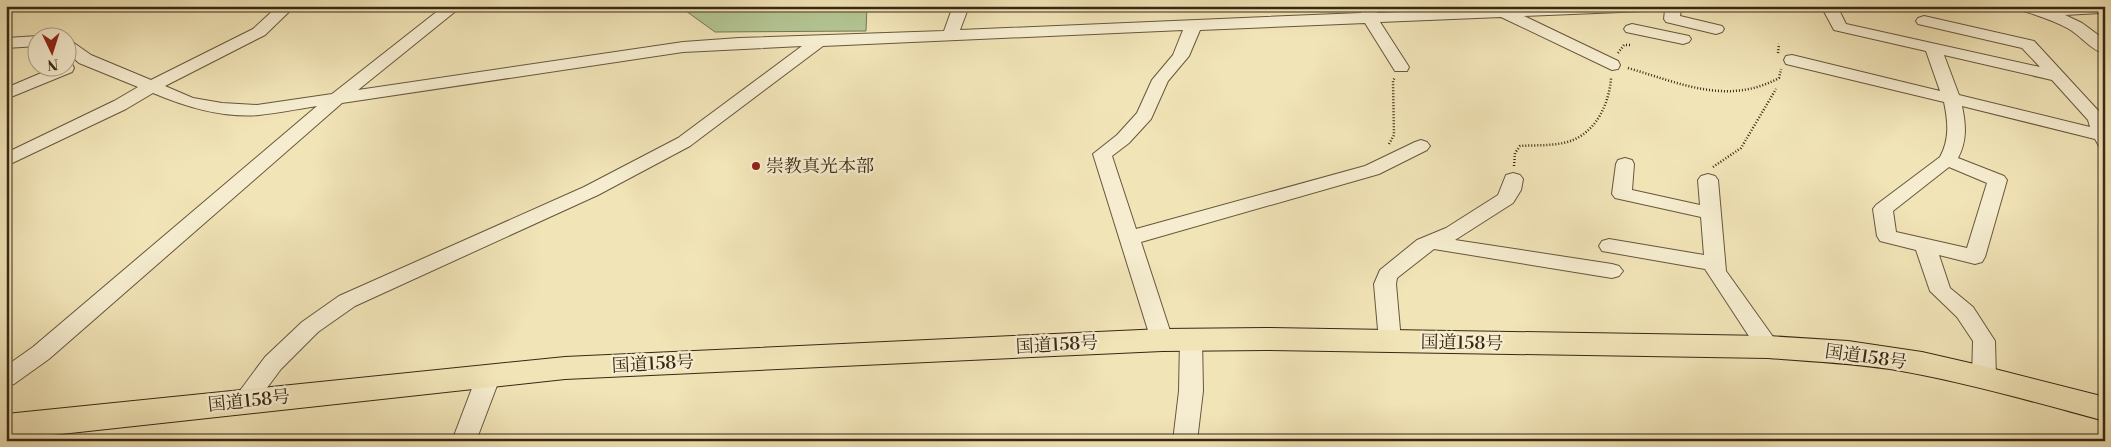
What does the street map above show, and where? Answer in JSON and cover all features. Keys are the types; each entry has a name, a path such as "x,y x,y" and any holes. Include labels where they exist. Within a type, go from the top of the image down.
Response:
{"highway":[{"name":"国道158号","path":"6,427 565,368 1177,340 1390,341 1768,347 1860,354 1984,378 2105,409"}],"street":[{"path":"6,160 120,105 259,32 287,6"},
{"path":"6,378 41,353 337,98 454,6"},
{"path":"950,36 961,6"},
{"path":"78,54 85,59 189,102 222,108 257,110 683,48 739,43 1193,26 1371,12 1504,12 1547,8 1645,6"},
{"path":"1670,6 1673,10 1672,19 1716,29"},
{"path":"1829,6 1840,27 2057,76"},
{"path":"2023,6 2050,10 2096,11"},
{"path":"1625,7 1632,29 1630,45"},
{"path":"2050,10 2087,32 2105,49"},
{"path":"1371,12 1401,67"},
{"path":"1504,12 1613,64"},
{"path":"1924,21 2028,44 2096,118 2103,138"},
{"path":"1185,441 1191,391 1177,340 1129,239 1102,154 1123,138 1145,116 1160,80 1181,56 1193,26"},
{"path":"1632,29 1683,39"},
{"path":"244,402 274,363 310,327 347,301 591,191 684,142 818,41"},
{"path":"6,43 28,42"},
{"path":"1933,49 1952,99 1956,135 1953,153 1947,160 1883,209 1887,236 1975,257 1997,180 1947,160"},
{"path":"78,62 85,59"},
{"path":"1784,62 1952,99 2103,138"},
{"path":"6,94 42,78"},
{"path":"1129,239 1372,170 1421,146"},
{"path":"1625,164 1622,194 1710,213"},
{"path":"1390,341 1385,284 1387,275 1424,245 1453,233 1506,199 1511,190 1512,178"},
{"path":"1708,180 1716,272 1768,347"},
{"path":"1435,241 1441,244 1612,278 1608,243 1715,264"},
{"path":"1925,245 1941,291 1965,312 1984,341 1984,378"},
{"path":"464,441 489,375"}],"path":[{"path":"1613,64 1705,89 1727,92 1746,91 1770,84 1779,78 1784,62 1779,44"},
{"path":"1512,178 1515,153 1518,148 1568,142 1588,133 1596,123 1610,96 1613,64 1624,45 1630,45"},
{"path":"1386,149 1394,135 1393,80 1401,67"},
{"path":"1708,180 1706,176 1714,165 1741,148 1776,89"}],"green space":[{"path":"679,6 867,6 866,31 715,32"}],"place":[{"name":"崇教真光本部","path":"756,166"}]}
